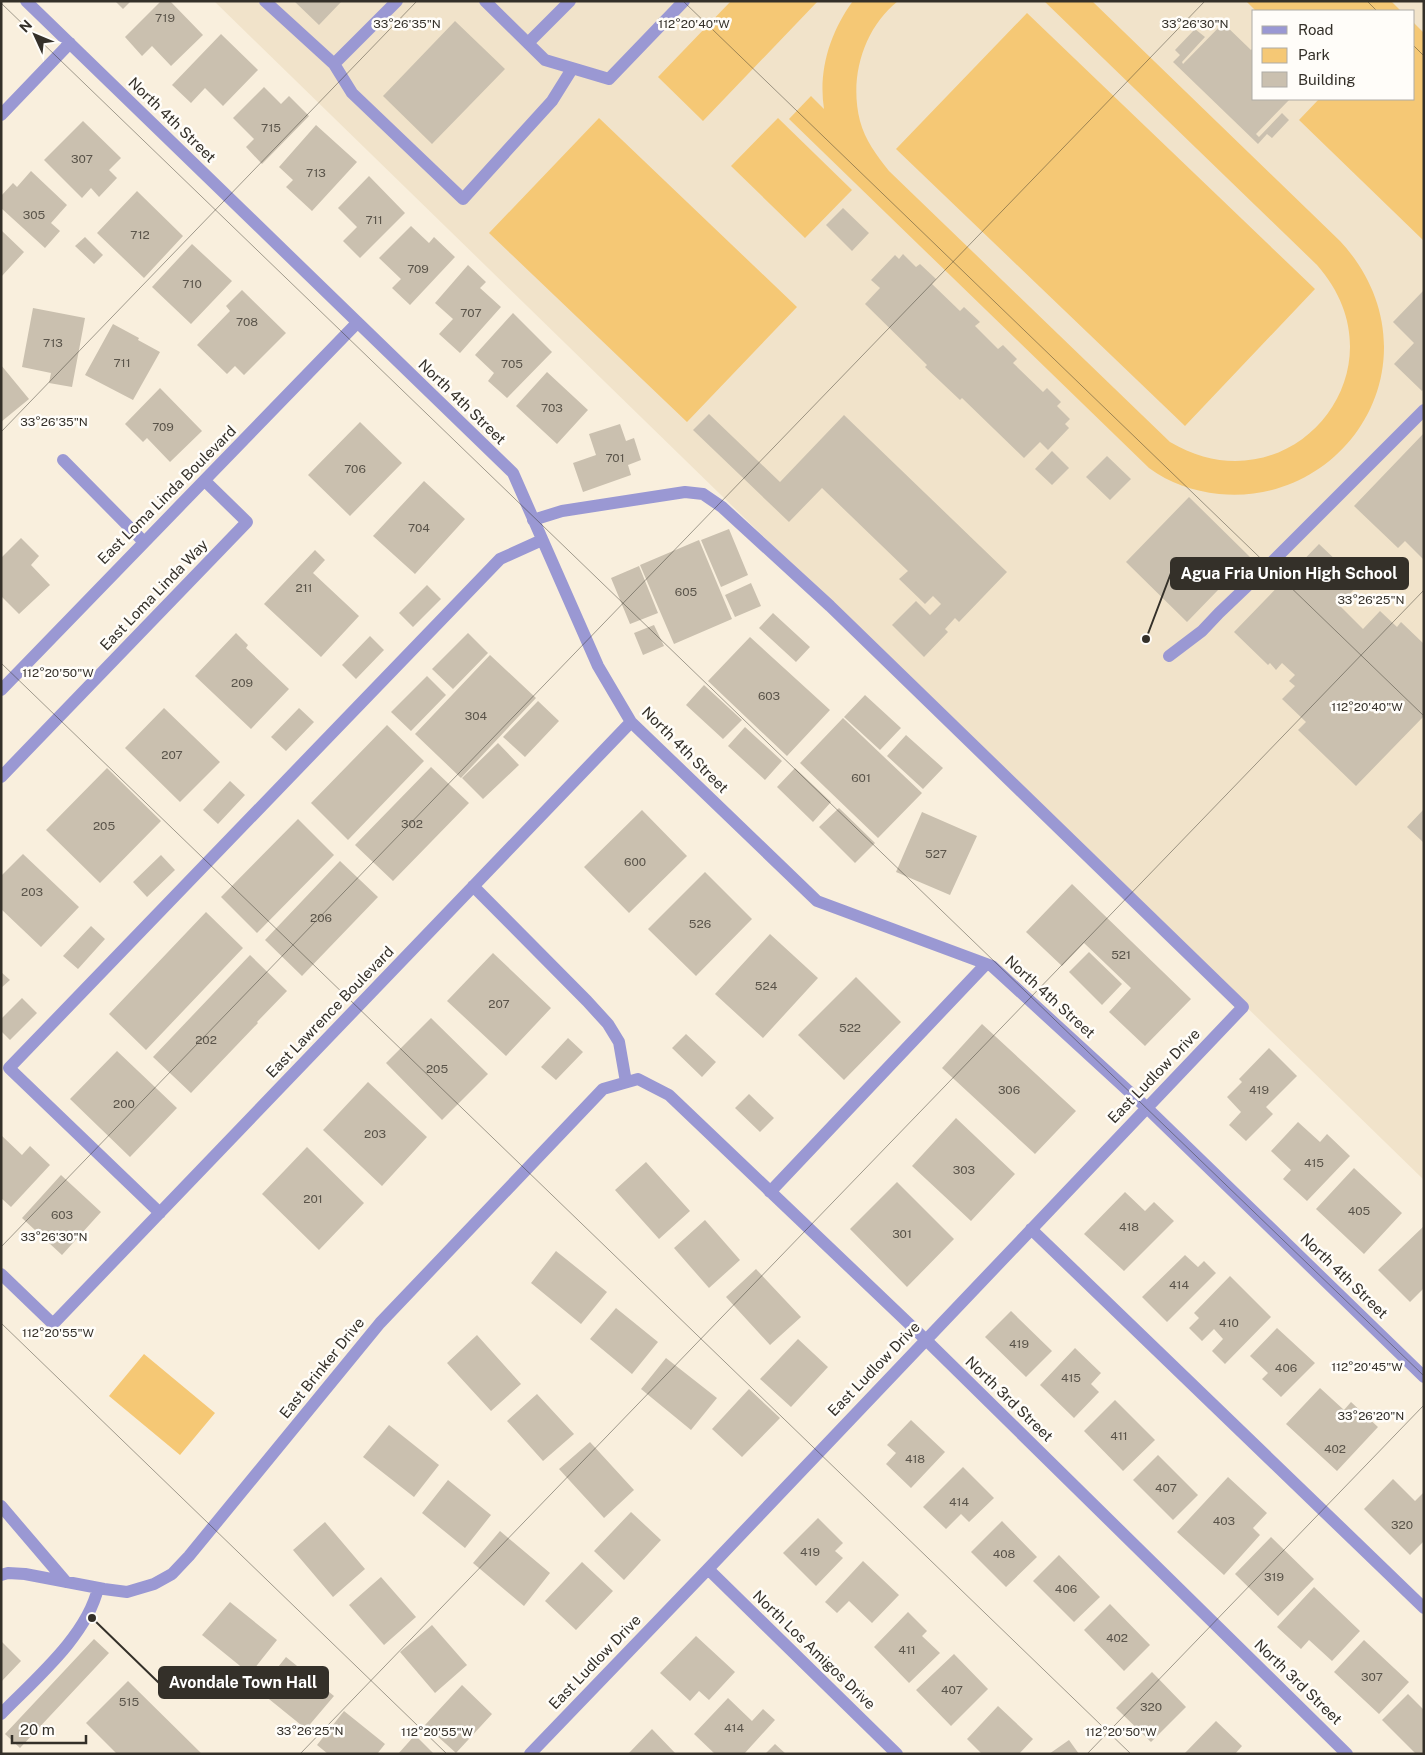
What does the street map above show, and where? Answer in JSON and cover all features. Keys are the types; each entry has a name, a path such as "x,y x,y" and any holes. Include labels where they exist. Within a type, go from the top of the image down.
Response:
{"street":[{"name":"North 4th Street","path":"26,1 513,474 598,666 631,722 817,901 992,966 1146,1108 1422,1370"},
{"path":"265,1 334,64 352,93 462,199 552,100 572,69"},
{"path":"334,64 397,1"},
{"path":"485,1 545,60 609,79 684,1"},
{"path":"528,43 570,1"},
{"path":"1,115 70,43"},
{"name":"East Loma Linda Boulevard","path":"1,690 143,541 205,481 357,323"},
{"path":"1169,656 1202,632 1424,410"},
{"path":"63,460 143,541"},
{"name":"East Loma Linda Way","path":"1,777 247,522 205,481"},
{"name":"East Ludlow Drive","path":"530,1754 1243,1007 830,606 722,507 703,494 685,492 562,511 533,520"},
{"path":"160,1213 9,1068 500,559 542,540"},
{"name":"East Lawrence Boulevard","path":"1,1274 53,1324 631,722"},
{"path":"473,886 588,1001 608,1024 619,1042 632,1080"},
{"path":"770,1192 986,964"},
{"name":"North 3rd Street","path":"632,1080 669,1095 925,1339 1347,1754"},
{"name":"East Brinker Drive","path":"1,1575 8,1573 25,1574 127,1592 154,1584 172,1574 190,1556 380,1323 603,1090 632,1080"},
{"path":"1030,1229 1424,1608"},
{"path":"1,1506 66,1582"},
{"name":"North Los Amigos Drive","path":"708,1569 898,1754"},
{"path":"1,1714 68,1645 95,1602 98,1588"}],"shaded area":[{"path":"214,1 1424,1 1424,1180"}],"green space":[{"path":"731,1 818,1 703,121 658,77"},
{"path":"853,1 898,1 886,12 868,40 862,55 856,88 857,105 862,128 872,148 889,171 1170,442 1214,459 1256,459 1293,445 1323,419 1343,386 1350,347 1342,306 1317,265 1044,1 1092,1 1340,241 1350,252 1366,277 1381,318 1384,347 1380,379 1370,408 1355,435 1334,457 1309,475 1281,487 1251,494 1219,494 1200,491 1173,482 1149,468 789,119 811,96 824,109 824,66 832,39"},
{"path":"1246,1 1391,1 1400,10 1255,10"},
{"path":"1027,13 1315,289 1185,426 896,149"},
{"path":"1415,24 1424,33 1424,241 1299,120 1318,100 1415,100"},
{"path":"599,118 797,307 687,422 489,233"},
{"path":"778,118 852,190 805,238 731,166"},
{"path":"144,1354 215,1413 180,1455 109,1396"}],"building":[{"path":"115,1 131,1 123,9"},
{"path":"161,1 170,1 203,35 171,66 152,46 142,56 125,37"},
{"path":"294,1 342,1 319,25"},
{"path":"455,21 505,69 432,144 383,96"},
{"path":"1223,23 1252,49 1252,100 1289,100 1256,134 1259,137 1282,113 1289,120 1272,138 1267,134 1258,144 1173,62 1180,55 1175,50 1195,29 1205,37 1182,62 1183,64"},
{"path":"221,34 258,70 223,106 205,88 191,103 172,85"},
{"path":"264,87 281,104 289,96 309,116 262,164 246,147 254,139 233,118"},
{"path":"83,121 121,158 109,170 117,178 99,197 91,188 82,198 44,160"},
{"path":"316,125 357,162 312,211 286,187 293,180 279,167"},
{"path":"31,171 67,205 51,223 60,231 45,248 1,208 1,196 13,183 17,187"},
{"path":"369,176 405,213 360,258 343,241 357,227 338,208"},
{"path":"137,191 183,236 144,278 97,233"},
{"path":"843,208 869,233 852,251 826,225"},
{"path":"411,226 429,243 434,237 455,257 410,305 392,288 401,279 379,258"},
{"path":"1,230 24,252 1,277"},
{"path":"85,237 103,255 94,264 75,246"},
{"path":"192,244 232,281 191,324 152,287"},
{"path":"903,254 916,267 920,264 936,279 932,284 960,311 964,307 980,322 975,326 998,349 1003,345 1017,359 1013,363 1043,392 1047,388 1061,402 1057,406 1070,419 1065,424 1069,428 1048,450 1040,442 1024,458 962,398 960,400 925,367 927,365 865,304 880,288 871,280 895,255 899,259"},
{"path":"468,265 486,282 480,288 501,307 460,353 439,334 453,319 435,303"},
{"path":"242,290 286,333 244,375 235,366 227,374 197,345 230,311 226,306"},
{"path":"1424,290 1424,389 1422,391 1394,364 1414,343 1393,322"},
{"path":"33,308 85,318 72,387 49,383 51,373 22,367"},
{"path":"513,313 552,352 507,398 488,381 494,373 475,355"},
{"path":"113,324 160,352 133,400 85,375"},
{"path":"1,365 29,399 1,422"},
{"path":"547,372 588,410 557,444 516,406"},
{"path":"160,388 202,431 170,462 147,438 143,442 125,424"},
{"path":"709,414 780,482 844,415 1007,572 959,622 955,618 945,629 948,632 924,657 892,625 916,601 930,615 941,604 933,596 925,604 899,579 908,571 822,488 789,522 693,430"},
{"path":"360,422 402,463 350,516 308,475"},
{"path":"620,424 626,441 634,438 641,460 628,465 631,475 583,492 573,463 596,455 589,434"},
{"path":"1424,433 1424,560 1405,541 1398,548 1354,506"},
{"path":"1052,451 1069,468 1052,485 1035,469"},
{"path":"1107,456 1131,479 1110,500 1086,477"},
{"path":"424,481 465,519 415,574 373,536"},
{"path":"1189,497 1250,557 1187,622 1126,562"},
{"path":"729,529 748,575 721,587 701,540"},
{"path":"21,538 39,556 31,565 50,585 19,614 1,596 1,558"},
{"path":"699,540 732,619 674,644 640,565"},
{"path":"1319,544 1360,583 1339,605 1363,629 1380,611 1397,627 1401,622 1424,644 1424,716 1356,786 1298,730 1306,722 1282,699 1295,686 1289,681 1295,675 1282,663 1276,670 1270,663 1268,665 1234,632"},
{"path":"315,550 325,560 313,573 359,616 321,657 264,604"},
{"path":"639,566 658,613 630,624 611,578"},
{"path":"751,583 761,606 735,617 725,595"},
{"path":"427,585 441,599 413,627 399,613"},
{"path":"773,613 810,647 796,662 759,628"},
{"path":"654,625 664,646 643,655 634,633"},
{"path":"236,633 248,645 246,648 289,689 251,729 195,676"},
{"path":"468,633 488,653 453,689 432,669"},
{"path":"370,636 384,650 356,679 342,665"},
{"path":"750,637 830,710 787,756 708,681"},
{"path":"490,655 536,698 461,778 415,734"},
{"path":"427,676 446,695 411,731 391,712"},
{"path":"704,685 742,720 723,739 686,705"},
{"path":"865,695 901,728 880,750 844,717"},
{"path":"538,701 559,721 525,757 503,737"},
{"path":"164,708 220,762 180,802 125,748"},
{"path":"299,708 314,722 286,751 271,737"},
{"path":"843,718 922,793 878,838 800,763"},
{"path":"387,725 424,761 348,840 311,803"},
{"path":"745,727 782,761 765,780 728,746"},
{"path":"906,735 943,768 923,789 887,756"},
{"path":"498,743 519,765 483,799 462,778"},
{"path":"431,767 469,803 393,881 355,845"},
{"path":"107,768 161,821 100,883 46,830"},
{"path":"795,768 831,802 813,822 777,787"},
{"path":"230,781 245,795 218,824 203,810"},
{"path":"839,808 875,843 855,863 819,827"},
{"path":"1424,809 1424,843 1407,827"},
{"path":"642,810 687,856 629,913 584,867"},
{"path":"922,812 977,836 950,895 896,872"},
{"path":"298,819 334,855 257,933 221,897"},
{"path":"23,854 79,907 41,947 1,909 1,876"},
{"path":"161,855 175,870 147,897 133,882"},
{"path":"340,861 378,897 302,976 265,940"},
{"path":"705,872 752,919 696,976 648,929"},
{"path":"1072,884 1191,999 1145,1046 1109,1012 1131,988 1084,943 1062,966 1026,932"},
{"path":"206,912 243,948 146,1050 109,1014"},
{"path":"91,926 105,939 78,969 63,956"},
{"path":"770,934 818,978 763,1038 715,994"},
{"path":"1089,952 1122,984 1102,1005 1069,972"},
{"path":"493,953 551,1008 506,1056 447,1001"},
{"path":"250,955 287,991 191,1093 153,1057"},
{"path":"1,972 10,980 1,988"},
{"path":"856,977 901,1022 844,1080 798,1035"},
{"path":"22,998 37,1013 10,1040 1,1031 1,1019"},
{"path":"431,1018 488,1074 442,1120 386,1063"},
{"path":"982,1024 1076,1111 1035,1154 942,1068"},
{"path":"686,1034 716,1062 702,1077 672,1048"},
{"path":"568,1038 583,1052 556,1080 541,1067"},
{"path":"1269,1048 1297,1076 1266,1107 1273,1114 1246,1141 1229,1125 1241,1112 1227,1097 1242,1082 1239,1079"},
{"path":"117,1051 177,1108 130,1157 70,1099"},
{"path":"368,1082 427,1137 382,1186 323,1130"},
{"path":"749,1094 774,1118 760,1132 735,1108"},
{"path":"956,1118 1015,1174 971,1221 912,1166"},
{"path":"1298,1122 1320,1142 1327,1134 1350,1156 1307,1201 1283,1179 1291,1170 1271,1151"},
{"path":"1,1135 22,1155 30,1146 50,1165 11,1207 1,1198"},
{"path":"307,1147 364,1203 319,1250 262,1194"},
{"path":"646,1162 690,1211 659,1239 615,1190"},
{"path":"1354,1168 1402,1213 1364,1254 1316,1209"},
{"path":"61,1175 101,1212 62,1255 22,1218"},
{"path":"897,1182 954,1239 907,1287 850,1229"},
{"path":"1125,1192 1145,1211 1154,1202 1174,1221 1124,1271 1084,1234"},
{"path":"705,1220 740,1260 709,1288 674,1248"},
{"path":"1424,1226 1424,1288 1410,1302 1378,1270"},
{"path":"556,1251 607,1292 581,1324 531,1283"},
{"path":"1185,1255 1198,1267 1204,1261 1216,1273 1167,1322 1142,1297"},
{"path":"756,1269 801,1317 770,1345 726,1297"},
{"path":"1230,1276 1271,1317 1225,1364 1212,1351 1223,1339 1214,1329 1202,1341 1189,1328 1199,1318 1194,1313"},
{"path":"616,1308 658,1342 632,1374 590,1339"},
{"path":"1011,1311 1052,1351 1026,1377 985,1337"},
{"path":"1277,1328 1315,1363 1281,1397 1262,1379 1268,1373 1250,1356"},
{"path":"477,1335 521,1384 491,1411 447,1363"},
{"path":"798,1339 828,1367 791,1407 760,1379"},
{"path":"1075,1348 1101,1373 1091,1384 1099,1392 1074,1418 1040,1385"},
{"path":"666,1358 717,1398 691,1430 641,1389"},
{"path":"1320,1388 1344,1410 1351,1402 1378,1427 1337,1471 1286,1424"},
{"path":"749,1389 780,1418 742,1457 712,1429"},
{"path":"537,1394 574,1434 543,1461 507,1421"},
{"path":"1115,1400 1155,1440 1123,1471 1084,1431"},
{"path":"911,1420 945,1452 911,1488 886,1464 896,1453 887,1445"},
{"path":"389,1425 439,1465 414,1497 363,1457"},
{"path":"590,1442 634,1490 604,1518 559,1469"},
{"path":"1158,1455 1198,1495 1173,1520 1133,1480"},
{"path":"963,1467 994,1498 969,1522 961,1514 946,1529 923,1507"},
{"path":"1228,1477 1267,1513 1253,1528 1260,1535 1224,1575 1177,1532"},
{"path":"1393,1479 1415,1501 1424,1492 1424,1541 1410,1555 1364,1509"},
{"path":"448,1480 491,1515 465,1548 422,1513"},
{"path":"631,1512 661,1540 624,1580 594,1551"},
{"path":"818,1518 843,1543 835,1551 843,1558 816,1586 783,1553"},
{"path":"1002,1521 1037,1557 1006,1587 971,1552"},
{"path":"325,1522 365,1569 333,1597 293,1550"},
{"path":"500,1531 550,1573 524,1606 473,1563"},
{"path":"1271,1537 1314,1579 1278,1616 1235,1574"},
{"path":"1059,1555 1100,1597 1074,1622 1033,1581"},
{"path":"863,1561 899,1595 872,1623 849,1601 837,1613 825,1602"},
{"path":"582,1562 613,1591 576,1630 545,1601"},
{"path":"381,1577 416,1617 384,1645 349,1605"},
{"path":"1314,1587 1360,1631 1332,1661 1309,1640 1301,1649 1277,1627"},
{"path":"230,1602 277,1640 250,1674 202,1635"},
{"path":"1110,1604 1150,1645 1124,1671 1084,1630"},
{"path":"908,1612 927,1631 922,1636 940,1653 909,1683 874,1647"},
{"path":"432,1625 467,1665 435,1693 400,1652"},
{"path":"696,1636 735,1672 709,1700 699,1691 690,1701 660,1673"},
{"path":"94,1639 109,1653 20,1748 5,1734"},
{"path":"1364,1640 1409,1682 1379,1714 1334,1672"},
{"path":"1,1641 21,1661 1,1682"},
{"path":"954,1654 988,1689 951,1726 916,1690"},
{"path":"286,1657 334,1696 306,1729 259,1691"},
{"path":"1152,1672 1186,1707 1151,1742 1116,1708"},
{"path":"128,1681 202,1754 117,1754 86,1723"},
{"path":"462,1685 492,1714 456,1753 425,1725"},
{"path":"1408,1694 1424,1710 1424,1754 1416,1754 1382,1720"},
{"path":"728,1698 752,1721 763,1709 775,1720 744,1754 715,1754 694,1734"},
{"path":"998,1706 1033,1739 1019,1754 982,1754 967,1739"},
{"path":"344,1711 385,1744 377,1754 328,1754 317,1745"},
{"path":"1216,1721 1242,1746 1235,1754 1184,1754"},
{"path":"652,1729 676,1754 628,1754"},
{"path":"415,1735 434,1754 398,1754"},
{"path":"1069,1740 1079,1754 1049,1754"},
{"path":"775,1744 786,1754 765,1754"}],"place":[{"name":"Agua Fria Union High School","path":"1146,639"},
{"name":"Avondale Town Hall","path":"92,1618"}]}
